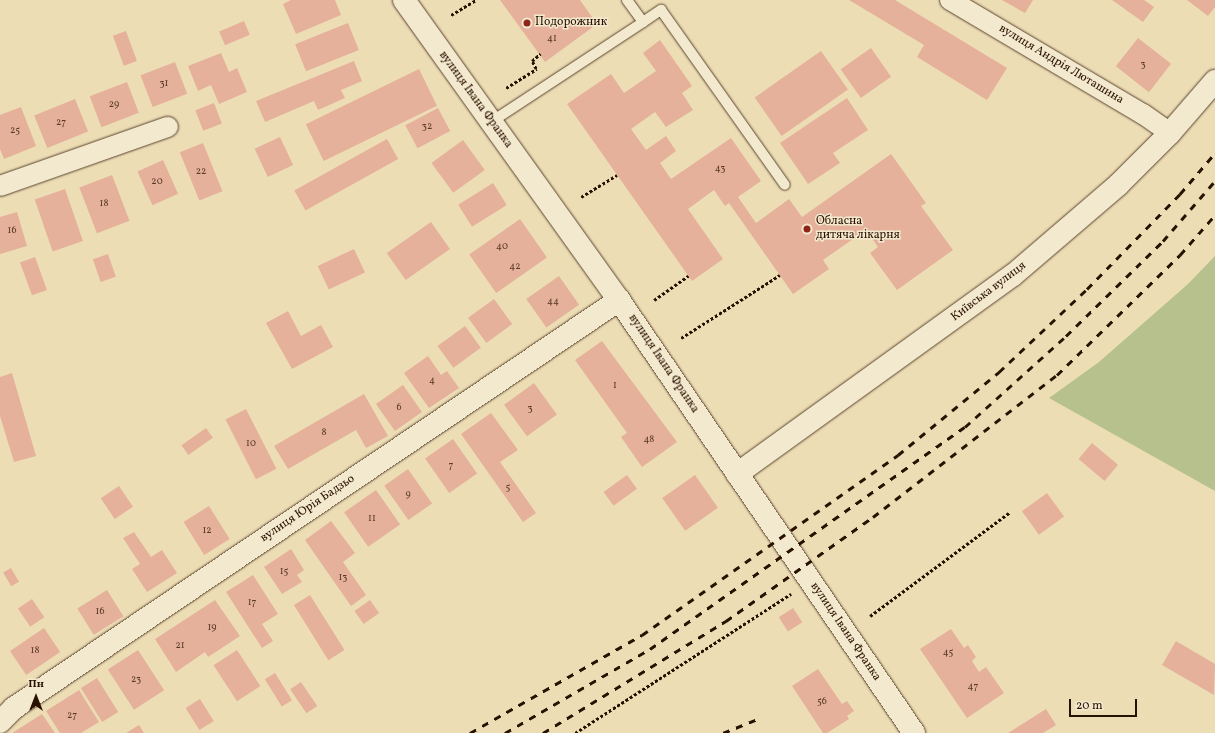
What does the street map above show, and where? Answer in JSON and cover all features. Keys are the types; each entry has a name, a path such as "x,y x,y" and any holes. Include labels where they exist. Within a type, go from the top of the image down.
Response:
{"street":[{"name":"вулиця Івана Франка","path":"404,0 619,300 914,733"},
{"name":"вулиця Андрія Люташина","path":"950,0 1143,114 1170,134"},
{"name":"Київська вулиця","path":"737,474 1012,276 1118,185 1170,134 1215,81"},
{"path":"0,186 168,127"},
{"name":"вулиця Юрія Бадзьо","path":"0,722 14,708 619,300"}],"lane":[{"path":"627,0 642,22"},
{"path":"491,122 662,10 785,185"}],"path":[{"path":"451,15 476,0"},
{"path":"506,88 536,68 532,61 540,54"},
{"path":"581,197 617,175"},
{"path":"681,338 780,275"},
{"path":"654,300 688,276"},
{"path":"870,616 1010,512"},
{"path":"575,733 791,594"}],"green space":[{"path":"1215,256 1215,491 1049,398 1099,362 1188,284"}],"building":[{"path":"291,0 335,0 341,15 296,34 283,4"},
{"path":"500,0 580,0 597,24 545,62"},
{"path":"849,0 895,0 1007,68 987,100 917,57 924,45"},
{"path":"1002,0 1033,0 1025,13"},
{"path":"1112,0 1144,0 1154,7 1143,22"},
{"path":"1187,0 1215,0 1215,7 1208,16"},
{"path":"244,21 250,35 225,45 219,32"},
{"path":"348,23 359,50 306,71 295,44"},
{"path":"126,31 137,61 124,66 113,36"},
{"path":"1138,38 1171,64 1149,92 1116,66"},
{"path":"660,40 692,86 682,93 693,110 666,127 655,112 631,129 646,150 666,136 676,151 660,163 671,179 731,138 761,181 738,197 756,223 789,199 802,217 891,154 926,203 921,206 953,250 897,290 870,253 878,247 866,230 823,260 829,269 793,294 729,203 725,206 714,190 688,209 723,259 692,281 567,104 611,74 624,93 656,71 643,53"},
{"path":"871,48 891,77 861,98 841,69"},
{"path":"821,51 848,90 782,136 755,97"},
{"path":"221,53 229,72 237,68 247,92 219,104 211,85 198,91 188,66"},
{"path":"354,61 362,81 341,90 345,98 318,110 314,101 265,122 256,101"},
{"path":"175,62 187,94 153,107 140,75"},
{"path":"419,69 437,106 324,161 306,124"},
{"path":"127,82 139,113 101,127 90,96"},
{"path":"847,98 868,130 833,153 840,163 808,184 780,143"},
{"path":"75,99 88,131 47,148 34,115"},
{"path":"214,103 222,124 203,131 195,110"},
{"path":"21,107 36,146 4,159 0,149 0,115"},
{"path":"438,108 450,131 418,148 405,125"},
{"path":"280,137 293,165 268,177 255,149"},
{"path":"387,139 398,159 305,211 294,190"},
{"path":"463,140 485,170 453,193 431,163"},
{"path":"203,143 222,191 199,201 180,152"},
{"path":"163,160 178,194 152,205 137,171"},
{"path":"112,175 130,221 97,233 79,188"},
{"path":"493,183 507,205 472,227 458,205"},
{"path":"65,189 83,241 53,251 35,199"},
{"path":"17,212 27,246 0,254 0,217"},
{"path":"520,219 547,258 496,293 469,255"},
{"path":"431,222 450,249 406,280 387,253"},
{"path":"354,249 365,273 329,289 318,266"},
{"path":"108,254 116,277 101,282 93,259"},
{"path":"35,257 47,290 32,295 20,262"},
{"path":"559,276 579,305 546,328 526,299"},
{"path":"494,299 512,324 486,343 468,318"},
{"path":"288,311 301,336 321,325 333,347 292,369 266,323"},
{"path":"465,326 481,348 453,368 437,346"},
{"path":"602,341 677,442 642,467 621,437 627,433 575,360"},
{"path":"428,356 441,375 447,371 459,388 429,408 404,373"},
{"path":"12,373 36,456 14,462 0,416 0,377"},
{"path":"534,383 557,415 527,436 504,405"},
{"path":"403,385 422,412 395,431 376,404"},
{"path":"364,394 388,436 366,448 356,430 288,469 274,446"},
{"path":"246,409 276,469 256,479 226,419"},
{"path":"491,413 518,450 500,462 536,513 523,522 461,434"},
{"path":"206,428 213,438 188,455 181,445"},
{"path":"453,439 477,473 449,493 425,459"},
{"path":"1092,443 1118,465 1105,481 1079,459"},
{"path":"408,469 432,503 408,520 384,486"},
{"path":"627,475 637,489 614,506 604,492"},
{"path":"695,475 718,508 685,531 662,498"},
{"path":"119,486 133,507 115,519 101,498"},
{"path":"376,490 400,524 368,547 344,512"},
{"path":"1047,493 1064,516 1039,535 1022,511"},
{"path":"209,506 230,539 204,555 184,522"},
{"path":"331,521 355,553 343,562 366,595 351,606 305,540"},
{"path":"134,532 151,557 162,550 177,573 147,592 132,569 140,564 123,538"},
{"path":"291,549 304,570 297,575 302,582 282,594 264,567"},
{"path":"11,568 19,582 11,586 3,572"},
{"path":"253,575 278,614 262,624 273,641 262,648 226,592"},
{"path":"107,590 123,616 94,635 77,609"},
{"path":"310,595 344,650 328,660 294,605"},
{"path":"32,599 44,617 30,627 18,609"},
{"path":"215,600 240,636 208,657 205,652 176,672 155,639"},
{"path":"370,600 379,613 364,624 354,611"},
{"path":"793,608 802,622 788,632 779,617"},
{"path":"44,628 60,652 26,675 10,651"},
{"path":"951,629 964,648 968,645 976,657 972,661 979,672 986,667 1004,693 967,718 920,649"},
{"path":"1176,641 1215,664 1214,695 1162,665"},
{"path":"138,650 164,690 134,710 108,670"},
{"path":"237,650 260,686 237,701 214,665"},
{"path":"818,669 842,704 847,701 854,711 847,716 849,719 827,733 823,733 792,686"},
{"path":"275,673 292,700 282,706 265,679"},
{"path":"97,678 118,712 102,722 81,688"},
{"path":"301,682 317,706 306,713 290,689"},
{"path":"79,690 99,722 81,733 60,733 46,711"},
{"path":"200,699 214,721 199,730 186,708"},
{"path":"1046,709 1056,725 1043,733 1008,733"},
{"path":"42,714 55,733 12,733"},
{"path":"139,725 144,733 126,733"}],"railway":[{"path":"470,733 642,635 898,455 999,372 1087,289 1180,194 1215,153"},
{"path":"505,733 650,649 965,427 1066,336 1163,241 1215,181"},
{"path":"543,733 726,621 873,517 1057,375 1180,255 1215,215"},
{"path":"723,733 757,719"}],"place":[{"name":"Подорожник","path":"527,23"},
{"name":"Обласна дитяча лікарня","path":"807,229"}]}
